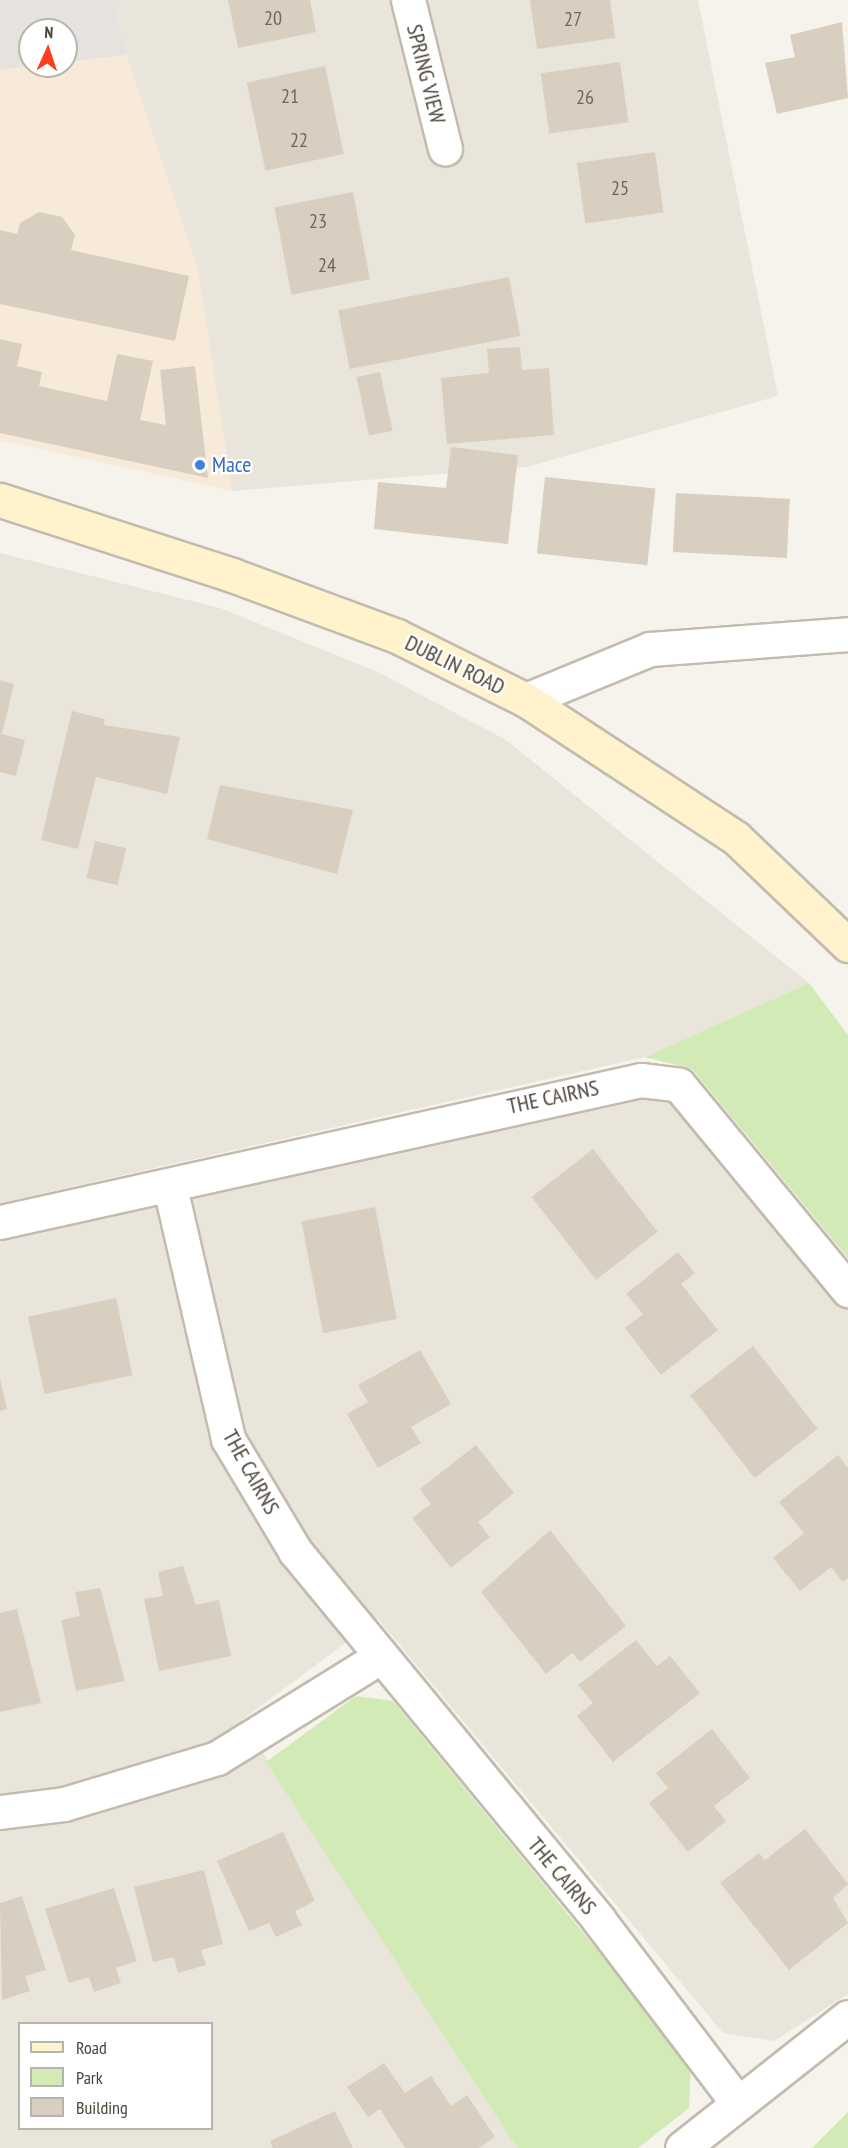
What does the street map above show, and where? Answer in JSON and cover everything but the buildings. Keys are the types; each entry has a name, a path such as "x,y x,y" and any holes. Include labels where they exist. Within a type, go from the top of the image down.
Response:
{"main road":[{"name":"DUBLIN ROAD","path":"0,500 232,575 397,636 526,700 736,838 848,945"}],"street":[{"name":"SPRING VIEW","path":"408,0 445,148"},
{"path":"526,700 650,649 848,634"},
{"name":"THE CAIRNS","path":"0,1222 170,1187 567,1092 641,1080 679,1085 848,1290"},
{"name":"THE CAIRNS","path":"170,1187 228,1439 295,1551 378,1658 598,1918 737,2102"},
{"path":"0,1812 64,1804 217,1758 378,1658"},
{"path":"682,2148 737,2102 848,2017"}],"shaded area":[{"path":"0,0 114,0 126,55 78,61 78,18 18,18 18,68 0,70"},
{"path":"114,0 698,0 778,396 526,467 232,491 198,272 126,55"},
{"path":"126,55 198,272 232,491 0,440 0,70 18,68 18,78 78,78 78,61"},
{"path":"0,553 220,608 378,672 506,740 809,983 645,1057 0,1203"},
{"path":"677,1089 848,1299 848,1994 774,2041 723,2033 378,1619 242,1720 517,2148 0,2148 0,1225"}],"green space":[{"path":"809,983 848,1035 848,1258 692,1069 645,1057"},
{"path":"356,1696 393,1701 691,2064 689,2108 638,2148 517,2148 266,1762"},
{"path":"848,2112 848,2148 812,2148"}],"place":[{"name":"Mace","path":"200,465"}]}
